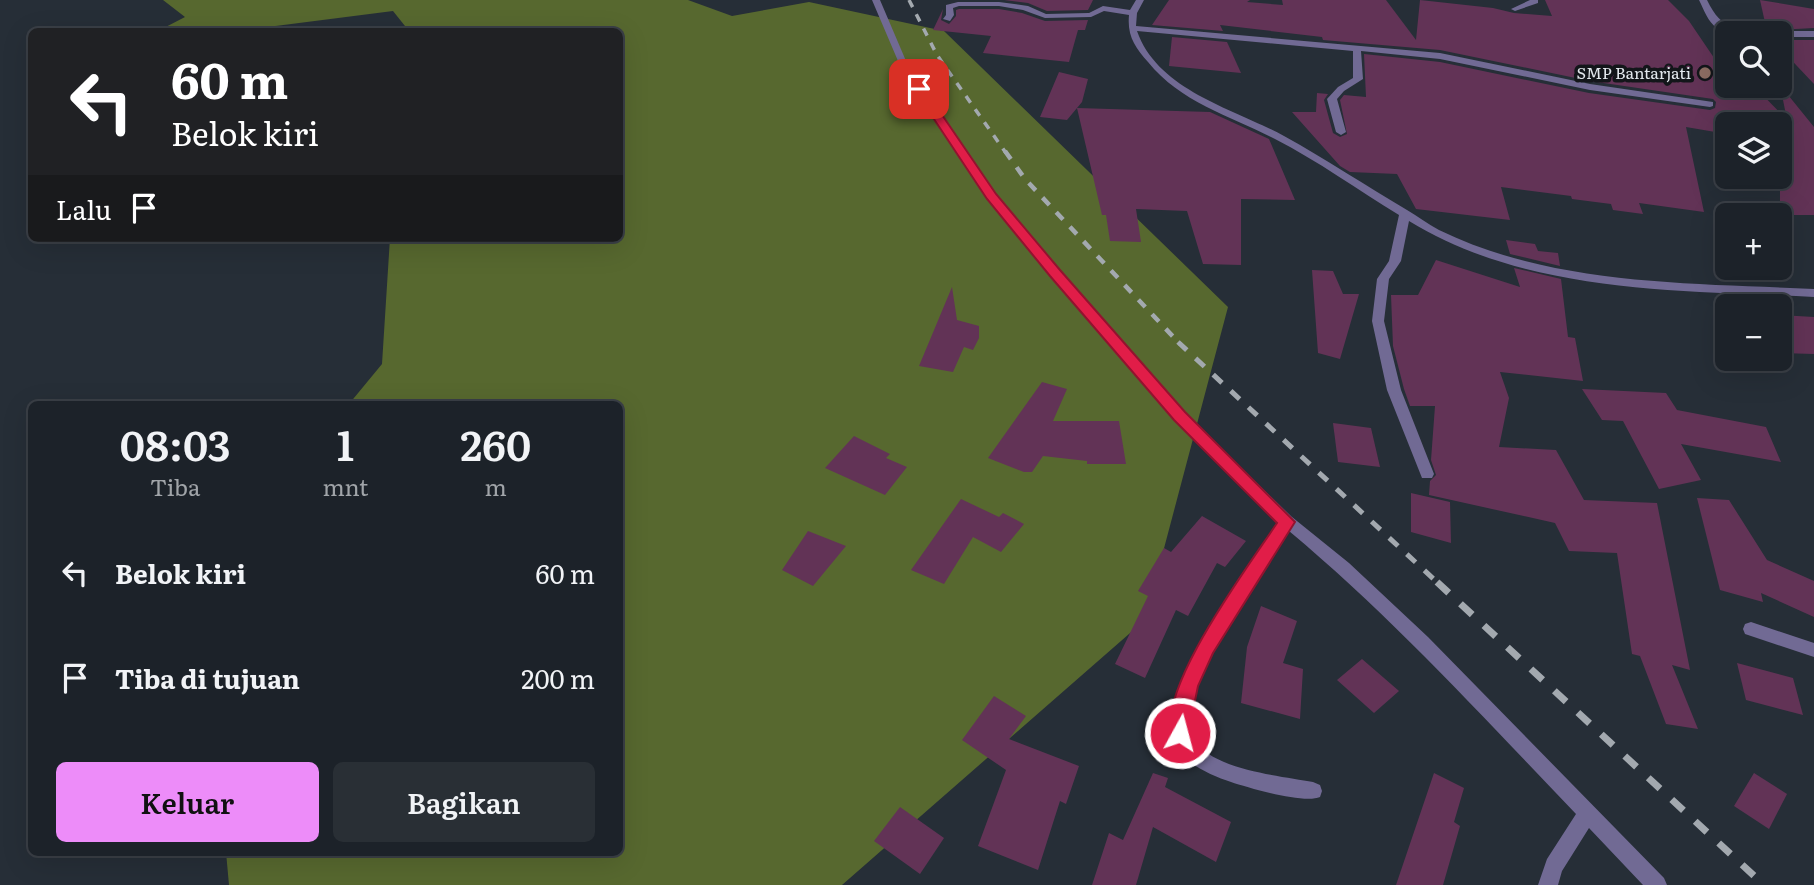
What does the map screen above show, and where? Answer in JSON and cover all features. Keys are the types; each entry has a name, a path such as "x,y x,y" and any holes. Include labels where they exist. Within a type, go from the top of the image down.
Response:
{"street":[{"path":"876,0 905,68 991,197 1179,416 1287,522 1343,567 1422,642 1586,815 1657,885"},
{"path":"1140,0 1133,13 1132,28 1137,43 1166,78 1217,110 1279,137 1435,232 1561,274 1676,286 1814,293"},
{"path":"1516,9 1534,3 1534,0"},
{"path":"1703,0 1715,21"},
{"path":"947,19 950,15 949,7 958,4 1007,5 1045,16 1091,15 1103,8 1133,13"},
{"path":"1132,28 1440,56 1590,87 1710,104"},
{"path":"1792,34 1814,34"},
{"path":"1341,132 1332,99 1341,89 1358,79 1357,49"},
{"path":"1405,213 1395,261 1383,279 1378,321 1394,390 1427,474"},
{"path":"1287,522 1207,648 1188,685 1180,716 1180,733 1186,745 1204,760 1242,777 1313,791"},
{"path":"1751,629 1814,650"},
{"path":"1548,885 1554,866 1586,815"}],"green space":[{"path":"163,0 688,0 732,16 809,2 944,31 1228,307 1145,620 842,885 229,885 226,856 623,856 623,401 351,401 382,364 390,242 623,242 623,28 407,28 393,11 260,28 164,28 185,17"}],"building":[{"path":"1004,0 1093,0 1088,10 1047,11 1028,3"},
{"path":"1169,0 1250,0 1247,2 1283,5 1282,0 1386,0 1416,40 1420,0 1552,16 1545,0 1668,0 1689,21 1715,59 1715,98 1766,98 1779,112 1715,112 1715,132 1686,127 1704,212 1639,203 1643,214 1613,210 1611,204 1572,199 1571,196 1501,187 1510,220 1416,209 1397,174 1350,172 1340,166 1292,112 1316,112 1317,93 1328,94 1324,100 1333,133 1340,137 1347,134 1340,100 1344,95 1366,97 1364,54 1440,62 1589,93 1710,110 1715,108 1716,102 1713,99 1590,81 1440,50 1323,40 1322,37 1220,25 1223,31 1152,25"},
{"path":"1760,0 1814,9 1814,28 1792,29 1792,21 1765,21"},
{"path":"943,9 941,20 949,24 959,9 999,9 1045,21 1088,20 1085,30 1078,30 1069,62 983,53 991,36 933,30"},
{"path":"1172,37 1227,42 1241,73 1169,66"},
{"path":"1792,40 1814,40 1814,84 1792,61"},
{"path":"1059,72 1088,79 1082,102 1067,120 1040,117"},
{"path":"1783,98 1791,98 1814,127 1814,215 1792,215 1792,203 1780,203 1780,189 1792,189 1792,112 1785,112"},
{"path":"1077,108 1210,112 1269,139 1295,200 1241,199 1241,265 1203,264 1187,211 1136,209 1141,242 1110,241 1106,215 1102,215"},
{"path":"1506,240 1535,244 1538,251 1558,253 1560,266 1510,254"},
{"path":"1436,260 1520,287 1514,268 1561,279 1568,337 1575,338 1583,381 1500,372 1509,398 1499,447 1556,450 1584,500 1657,503 1690,670 1672,665 1698,729 1666,724 1640,656 1632,654 1617,553 1569,551 1555,523 1429,495 1430,481 1436,475 1431,460 1435,406 1410,406 1393,346 1391,295 1418,295"},
{"path":"1312,270 1333,271 1343,294 1359,294 1340,359 1318,353"},
{"path":"952,287 957,320 979,326 979,338 973,350 964,347 953,372 919,366"},
{"path":"1792,316 1814,317 1814,354 1792,353"},
{"path":"1042,382 1067,389 1053,421 1119,421 1126,464 1087,464 1087,461 1043,456 1032,472 1024,472 988,458"},
{"path":"1582,389 1666,393 1677,410 1766,427 1781,462 1681,444 1701,480 1659,489 1623,421 1602,420"},
{"path":"1333,423 1371,428 1380,467 1338,462"},
{"path":"854,436 890,454 886,458 907,467 885,495 825,468"},
{"path":"1411,493 1450,502 1451,543 1411,532"},
{"path":"1697,498 1729,500 1767,560 1814,581 1814,617 1761,593 1763,602 1720,590"},
{"path":"961,499 999,517 1003,513 1024,524 1001,552 973,537 944,584 911,570"},
{"path":"1202,516 1246,541 1225,567 1217,563 1188,616 1176,610 1145,678 1115,664 1148,596 1138,591 1164,548 1171,552"},
{"path":"808,531 846,546 813,586 782,570"},
{"path":"1261,606 1297,621 1283,663 1303,669 1300,719 1241,703 1247,647"},
{"path":"1362,659 1399,691 1374,713 1337,680"},
{"path":"1737,663 1793,678 1803,715 1746,700"},
{"path":"994,696 1026,716 1009,739 1079,766 1066,804 1060,801 1038,870 978,846 1006,770 962,740"},
{"path":"1153,773 1168,778 1165,787 1231,822 1216,862 1153,827 1136,885 1092,885 1109,833 1123,840"},
{"path":"1434,773 1464,788 1454,822 1460,826 1443,885 1396,885"},
{"path":"1754,773 1787,794 1769,829 1734,806"},
{"path":"900,807 944,838 920,874 874,841"}],"railway":[{"path":"909,0 937,55 1006,153"},
{"path":"1005,151 1025,179 1179,343"},
{"path":"1179,343 1439,584"},
{"path":"1437,582 1764,885"}],"place":[{"name":"SMP Bantarjati","path":"1705,73"}],"route":[{"path":"919,89 991,197 1055,273 1179,416 1287,522 1207,648 1188,685 1180,716 1180,733"}]}
